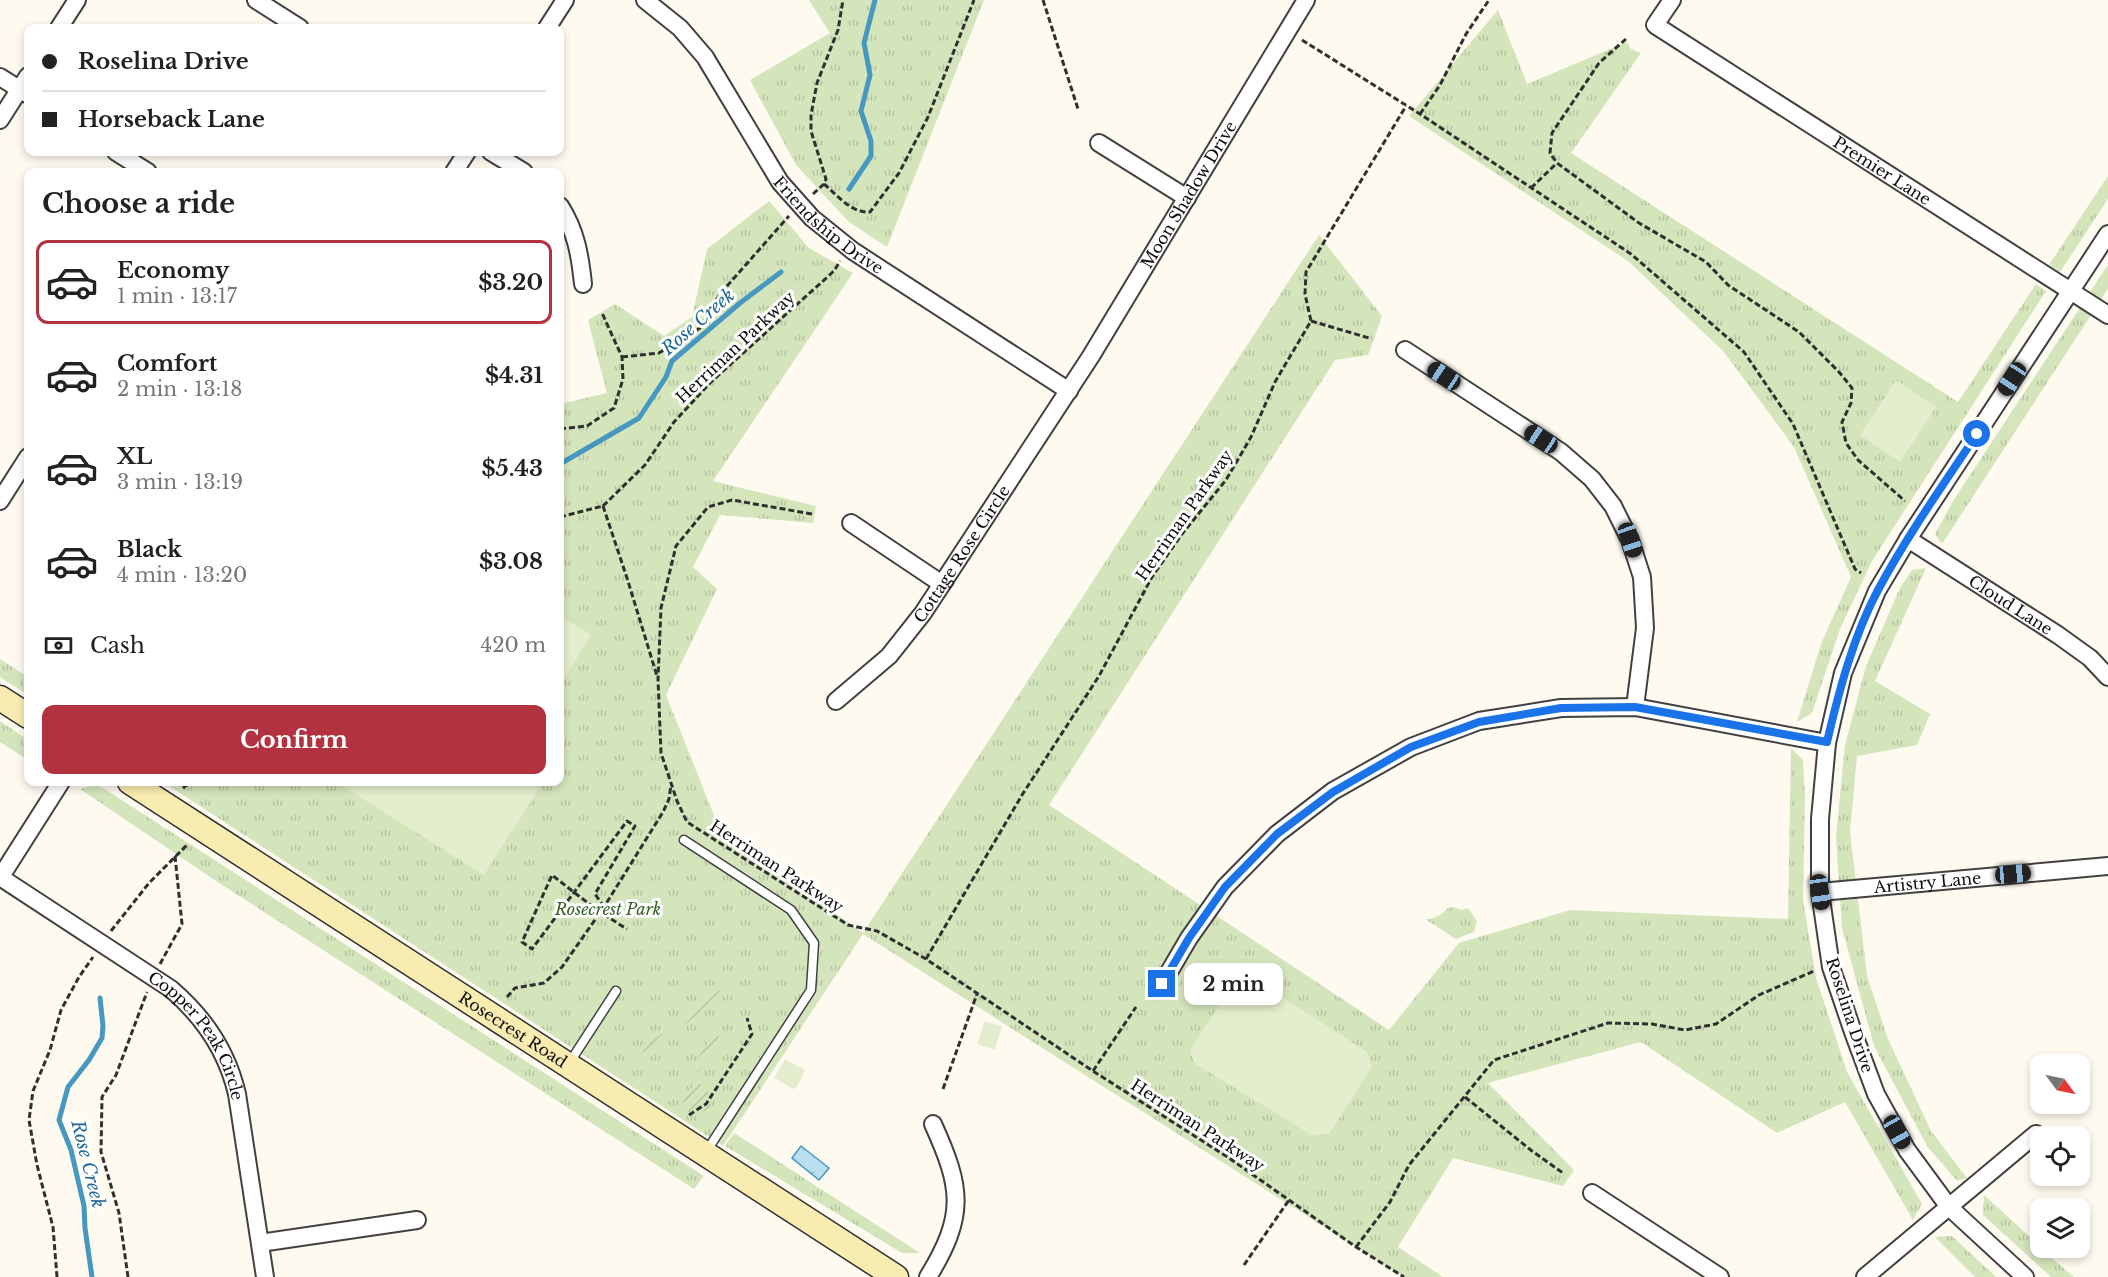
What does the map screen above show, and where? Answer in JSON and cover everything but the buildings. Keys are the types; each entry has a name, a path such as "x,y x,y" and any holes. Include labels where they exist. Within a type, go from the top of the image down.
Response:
{"main road":[{"path":"0,698 24,713"},
{"name":"Rosecrest Road","path":"136,786 896,1277"}],"street":[{"path":"62,24 77,0"},
{"path":"256,0 294,24"},
{"path":"550,24 565,0"},
{"name":"Friendship Drive","path":"645,0 680,28 705,57 780,182 812,218 853,251 1069,391"},
{"name":"Moon Shadow Drive","path":"1069,391 1306,0"},
{"name":"Premier Lane","path":"1672,0 1655,25 2108,315"},
{"path":"0,77 24,86"},
{"path":"0,120 24,90"},
{"path":"1099,143 1187,198"},
{"path":"122,156 142,168"},
{"path":"497,156 517,168"},
{"path":"564,213 579,250 583,284"},
{"name":"Roselina Drive","path":"2025,1277 1949,1207 1907,1150 1876,1094 1852,1032 1831,967 1820,892 1820,819 1827,742 1844,673 1877,591 1908,539 2108,234"},
{"path":"1406,350 1561,452 1592,479 1613,506 1630,540 1642,577 1645,628 1635,707"},
{"name":"Cottage Rose Circle","path":"836,701 878,667 902,643 1069,391"},
{"path":"0,501 24,463"},
{"path":"851,523 942,584"},
{"name":"Cloud Lane","path":"1908,539 2058,634 2090,658 2108,677"},
{"path":"1162,984 1189,938 1225,887 1277,834 1333,792 1411,747 1479,722 1561,708 1635,707 1827,742"},
{"path":"0,877 59,786"},
{"name":"Artistry Lane","path":"1820,892 2108,866"},
{"name":"Copper Peak Circle","path":"0,877 171,989 202,1019 233,1075 265,1277"},
{"path":"928,1277 948,1242 956,1205 952,1172 933,1124"},
{"path":"1865,1277 2030,1139"},
{"path":"1592,1193 1720,1277"},
{"path":"260,1243 417,1220"}],"lane":[{"path":"684,840 791,910 814,943 811,990 705,1154"},
{"path":"568,1065 616,991"}],"path":[{"path":"811,195 824,184 826,178 811,131 811,115 817,82 838,30 843,0"},
{"path":"824,184 851,208 861,213 870,212 899,173 928,117 974,0"},
{"path":"1043,0 1078,110"},
{"path":"1420,114 1440,86 1466,34 1489,0"},
{"path":"1295,36 1420,114 1631,254 1744,352 1794,424 1855,569 1861,573"},
{"path":"1626,39 1599,63 1552,133 1550,153 1557,163 1639,223 1706,262 1728,285 1799,332 1852,388 1851,404 1842,422 1846,443 1858,460 1905,501"},
{"path":"1369,338 1311,321 1305,294 1306,272 1406,106"},
{"path":"1531,188 1557,163"},
{"path":"622,357 659,354 700,328 720,294 789,215"},
{"name":"Herriman Parkway","path":"658,679 603,507 645,465 674,422 711,382 834,271 841,261"},
{"path":"564,429 586,426 614,408 623,379 622,357 602,313"},
{"name":"Herriman Parkway","path":"926,959 1022,795 1099,676 1152,577 1182,534 1226,480 1251,437 1275,382 1311,321"},
{"name":"Herriman Parkway","path":"812,514 732,500 708,507 676,546 661,608 658,679 662,753 671,784 687,822 848,925 878,931 926,959 1093,1071 1229,1158 1404,1277"},
{"path":"564,516 603,507"},
{"path":"507,997 516,988 544,983 562,968 604,907 663,812 669,799 671,784"},
{"path":"604,907 595,894 634,826 627,821 574,892 532,949 522,942 552,875 574,892 600,912 627,929"},
{"path":"110,932 149,883 186,848"},
{"path":"159,966 182,924 175,856"},
{"path":"57,1277 54,1227 37,1165 29,1120 33,1091 50,1050 61,1010 79,976 97,952"},
{"path":"1356,1246 1390,1202 1409,1165 1494,1060 1608,1023 1652,1024 1685,1030 1716,1024 1759,995 1816,971"},
{"path":"128,1277 119,1213 101,1152 102,1097 116,1075 150,986"},
{"path":"943,1089 978,994"},
{"path":"1093,1071 1136,1007"},
{"path":"689,1115 706,1104 752,1034 747,1018"},
{"path":"1465,1097 1563,1173"},
{"path":"1244,1265 1289,1200"}],"green space":[{"path":"809,0 984,0 887,247 849,222 796,165 750,80 830,33"},
{"path":"1498,10 1527,84 1627,42 1631,49 1641,53 1571,153 1958,402 2036,284 2046,291 1872,561 1840,629 1812,713 1797,722 1821,644 1851,577 1794,447 1724,352 1628,261 1409,116"},
{"path":"2108,176 2108,199 2060,272 2049,265"},
{"name":"Rosecrest Park","path":"769,201 809,248 853,273 713,481 816,506 813,523 720,515 693,567 717,589 666,695 721,833 863,933 1319,235 1382,316 1368,355 1335,360 1049,805 1389,1030 1459,943 1570,910 1788,919 1791,748 1803,760 1805,797 1803,900 1816,978 1847,1072 1922,1204 1913,1220 1845,1102 1777,1133 1641,1042 1488,1083 1574,1170 1563,1186 1453,1158 1398,1247 1443,1277 1403,1277 863,934 723,1146 169,786 564,786 564,403 607,393 588,320 615,304 664,336 692,317 707,249"},
{"path":"2108,265 2108,289 1942,544 1935,534 1953,501"},
{"path":"1896,380 1936,407 1900,462 1860,435"},
{"path":"1926,568 1875,681 1930,714 1917,745 1857,756 1850,832 1867,976 1888,1039 1931,1131 1967,1178 1957,1181 1927,1146 1874,1046 1842,928 1836,837 1845,745 1866,666 1900,588 1912,570"},
{"path":"564,618 591,635 564,679"},
{"path":"0,659 24,674 24,692 0,677"},
{"path":"0,721 24,737 24,757 0,742"},
{"path":"91,786 103,788 704,1176 694,1189 216,881 80,789"},
{"path":"342,786 540,786 484,875"},
{"path":"1454,907 1462,910 1468,908 1477,921 1474,932 1456,939 1425,919 1434,918 1448,908"},
{"path":"1255,979 1367,1052 1372,1067 1329,1134 1313,1136 1194,1063 1190,1050 1235,981"},
{"path":"717,986 720,987 718,998 659,1045 641,1053 640,1050 714,995"},
{"path":"985,1021 1002,1026 995,1050 977,1044"},
{"path":"716,1034 720,1038 710,1056 697,1073 692,1073 691,1068"},
{"path":"785,1059 805,1070 797,1087 793,1089 774,1078"},
{"path":"701,1084 709,1093 711,1107 695,1116 680,1107 693,1086"},
{"path":"734,1133 920,1253 902,1253 725,1146"},
{"path":"1984,1195 2030,1237 2030,1258 1983,1215"},
{"path":"1952,1236 1996,1277 1975,1277 1935,1237"},
{"path":"2030,1258 2052,1258 2074,1277 2051,1277"}],"water":[{"path":"801,1146 829,1168 819,1180 792,1158"}],"waterway":[{"name":"Rose Creek","path":"849,189 871,156 871,141 861,111 870,75 864,43 875,0"},
{"name":"Rose Creek","path":"564,462 639,418 666,377 672,361 740,303 781,272"},
{"name":"Rose Creek","path":"92,1277 84,1206 71,1150 59,1120 68,1087 89,1060 102,1038 100,998"}],"route":[{"path":"1162,984 1189,938 1225,887 1277,834 1333,792 1411,747 1479,722 1561,708 1635,707 1827,742 1844,673 1877,591 1977,434"}]}
